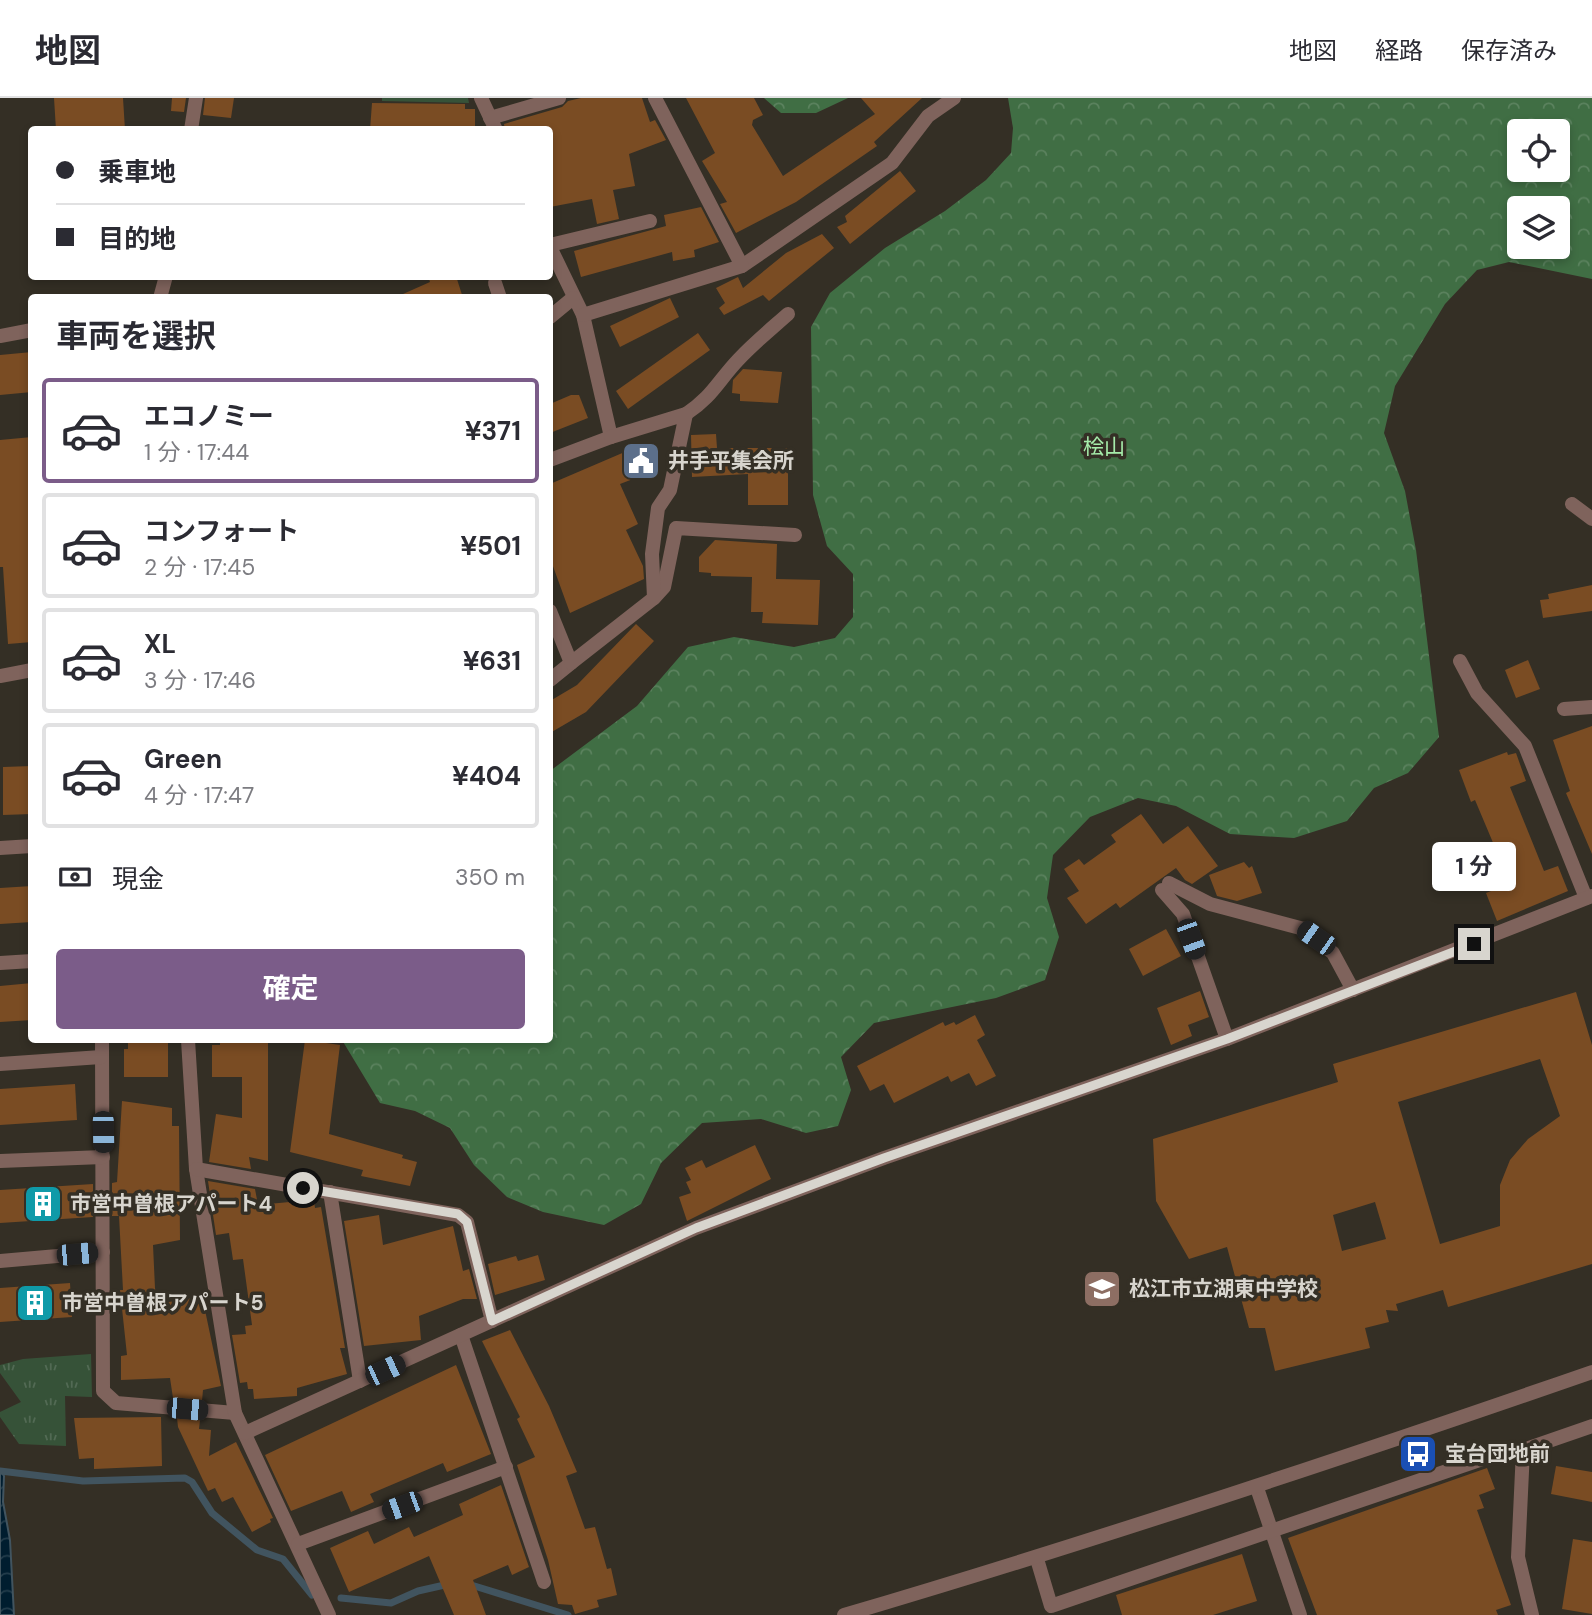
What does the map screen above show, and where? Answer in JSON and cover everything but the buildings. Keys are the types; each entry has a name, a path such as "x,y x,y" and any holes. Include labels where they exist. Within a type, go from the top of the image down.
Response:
{"street":[{"path":"192,126 196,98"},
{"path":"481,98 493,124 559,98"},
{"path":"655,98 742,266"},
{"path":"583,315 742,266 892,163 928,116 954,98"},
{"path":"553,245 650,221"},
{"path":"553,253 572,298 583,315 592,343 611,437"},
{"path":"553,314 572,298"},
{"path":"553,459 611,437 686,414 708,400 722,377 743,354 788,314"},
{"path":"0,336 28,331"},
{"path":"654,598 652,554 658,508 670,490 686,414"},
{"path":"1572,504 1592,519"},
{"path":"553,678 654,598 664,587 676,528 795,535"},
{"path":"553,618 572,663"},
{"path":"245,1433 696,1228 884,1158 1227,1039 1589,897 1525,746 1477,693 1460,661"},
{"path":"0,676 28,671"},
{"path":"1564,709 1592,707"},
{"path":"0,848 28,846"},
{"path":"1227,1039 1183,914 1166,886 1210,904 1304,929 1333,953 1353,990"},
{"path":"0,963 28,961"},
{"path":"102,1043 102,1384 108,1398 116,1403 235,1413"},
{"path":"188,1043 195,1168 235,1413 329,1615"},
{"path":"0,1064 102,1057"},
{"path":"0,1161 103,1157"},
{"path":"195,1168 458,1214 467,1222 492,1321"},
{"path":"330,1192 360,1381"},
{"path":"0,1261 103,1252"},
{"path":"461,1335 544,1581"},
{"path":"844,1615 1037,1559 1257,1488 1592,1372"},
{"path":"1037,1559 1053,1610 1497,1454 1523,1450 1592,1426"},
{"path":"1523,1450 1518,1557 1532,1615"},
{"path":"298,1544 506,1467"},
{"path":"1257,1488 1300,1615"}],"green space":[{"path":"382,98 468,98 469,103 382,101"},
{"path":"764,98 848,98 816,113 781,113"},
{"name":"桧山","path":"1008,98 1592,98 1592,279 1509,262 1477,270 1445,304 1395,386 1384,433 1405,491 1416,550 1439,737 1408,773 1374,788 1347,821 1294,838 1230,834 1176,806 1138,798 1090,817 1053,855 1047,898 1059,937 1045,980 996,998 874,1023 841,1057 851,1090 838,1126 806,1133 761,1119 702,1123 661,1163 641,1204 604,1225 543,1212 507,1197 474,1165 450,1128 415,1111 380,1103 344,1043 553,1043 553,769 637,706 688,647 734,637 794,647 835,638 853,617 853,574 827,546 813,495 811,327 830,293 885,248 945,211 986,180 1011,153 1013,128"},
{"path":"91,1354 92,1397 65,1396 66,1446 19,1444 0,1417 0,1412 21,1402 0,1373 0,1365 23,1359"}],"water":[{"path":"0,1470 4,1476 3,1502 10,1540 14,1615 0,1615"}],"waterway":[{"path":"0,1471 83,1481 185,1478 192,1482 212,1513 257,1550 283,1559 312,1595"},
{"path":"341,1598 391,1603 418,1591 449,1584"},
{"path":"468,1584 568,1615"}],"place":[{"name":"井手平集会所","path":"641,461"},
{"name":"市営中曽根アパート4","path":"43,1204"},
{"name":"松江市立湖東中学校","path":"1102,1289"},
{"name":"市営中曽根アパート5","path":"35,1303"},
{"name":"宝台団地前","path":"1418,1454"}],"route":[{"path":"303,1188 458,1214 467,1222 492,1321 602,1268 696,1228 884,1158 1227,1039 1474,944"}]}
